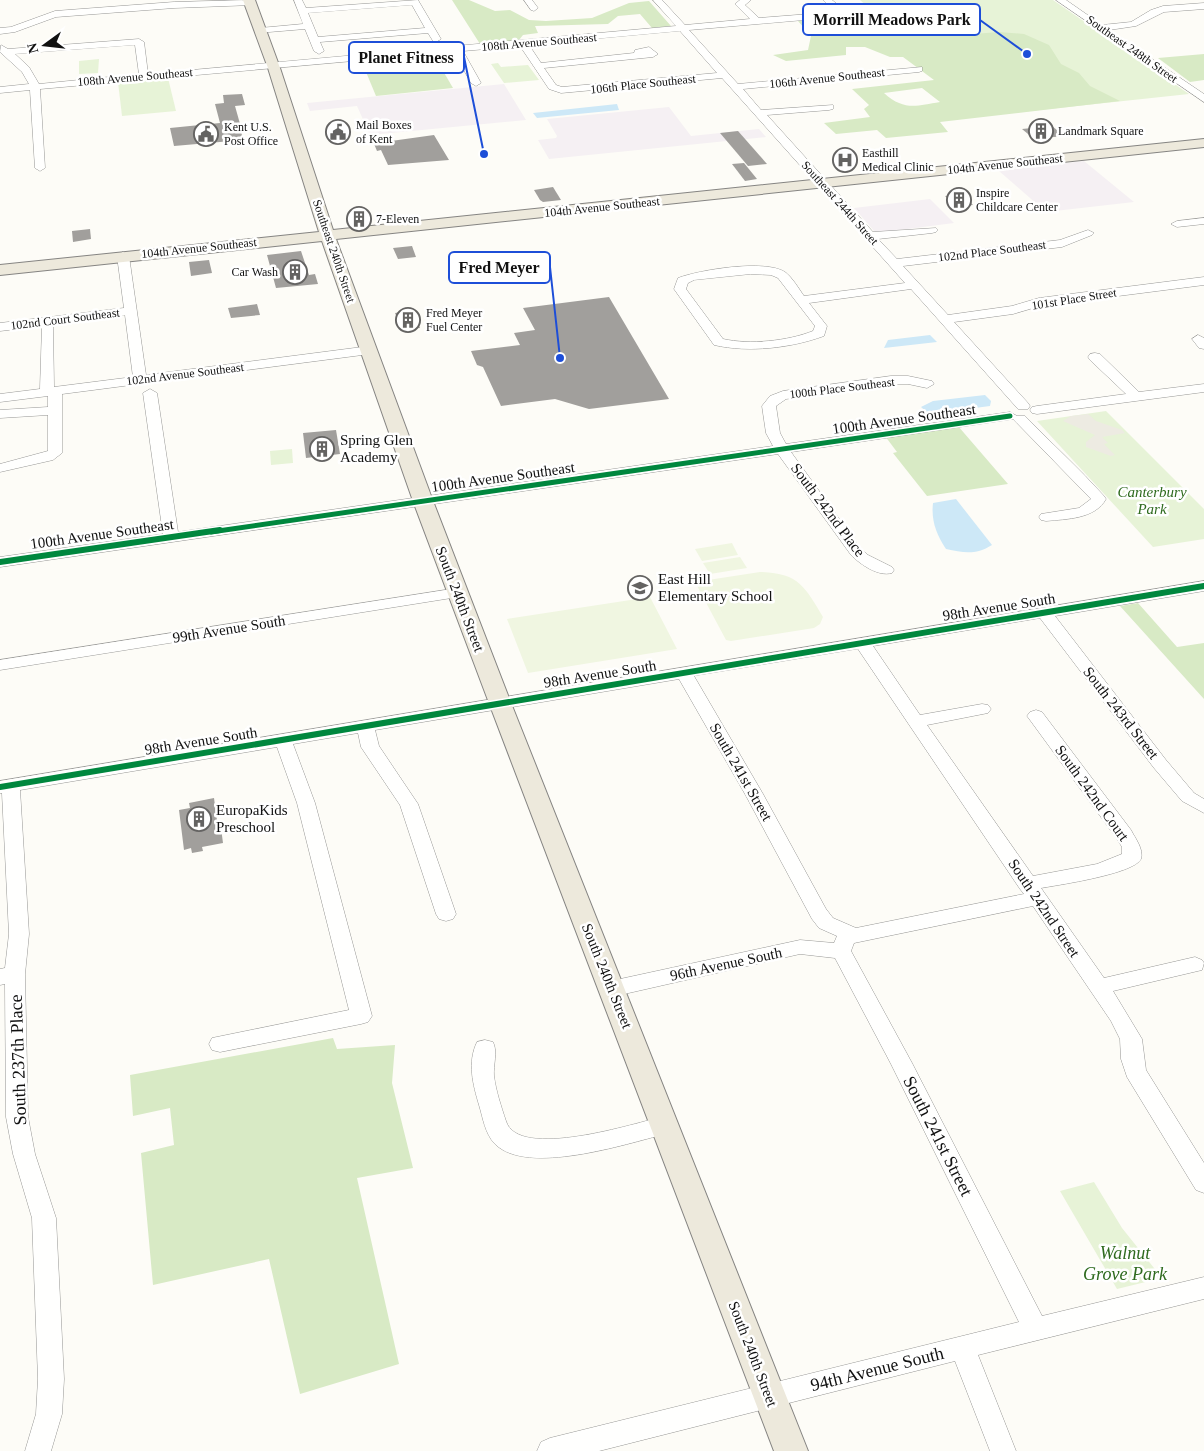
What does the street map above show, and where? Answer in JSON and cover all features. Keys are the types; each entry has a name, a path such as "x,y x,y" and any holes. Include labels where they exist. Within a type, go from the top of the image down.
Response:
{"main road":[{"name":"Southeast 240th Street","path":"246,1 272,65 327,235 423,501"},
{"name":"104th Avenue Southeast","path":"0,270 1204,143"},
{"name":"South 240th Street","path":"423,501 791,1451"}],"street":[{"path":"298,0 323,60"},
{"name":"Southeast 244th Street","path":"657,0 944,319 1017,414 1045,446 1062,459 1099,499 1098,503 1090,509 1046,517"},
{"name":"108th Avenue Southeast","path":"0,90 441,48 457,49 838,14 840,11 827,0"},
{"name":"Southeast 248th Street","path":"1060,0 1204,99"},
{"path":"0,31 12,30 55,14 246,1"},
{"path":"303,12 414,1 441,48"},
{"path":"743,1 757,21"},
{"path":"1101,28 1133,24 1163,9 1204,6"},
{"path":"259,30 309,25"},
{"path":"315,40 431,30"},
{"path":"0,36 0,48 26,68 32,76 35,87 40,168"},
{"path":"5,52 139,42 144,76"},
{"path":"523,43 538,66 640,55"},
{"path":"457,49 476,83"},
{"name":"106th Place Southeast","path":"538,66 552,87 560,90 725,75"},
{"name":"106th Avenue Southeast","path":"736,87 920,69"},
{"path":"759,113 829,107"},
{"path":"1177,224 1204,220"},
{"path":"870,236 932,230"},
{"name":"102nd Place Southeast","path":"894,263 1062,243 1088,233"},
{"path":"123,256 131,311 147,385 171,536"},
{"path":"767,270 782,275 801,300 821,326 819,333 807,338 740,346 726,345 715,339 680,289 682,281 692,277 767,270"},
{"name":"101st Place Street","path":"944,319 1013,310 1039,302 1204,281"},
{"path":"801,300 914,286"},
{"name":"102nd Court Southeast","path":"0,327 131,311"},
{"path":"0,468 48,457 55,453 55,411 51,392 47,327"},
{"name":"102nd Avenue Southeast","path":"0,398 147,385 370,350"},
{"path":"1095,356 1136,397 1204,388"},
{"name":"100th Place Southeast","path":"769,414 769,406 772,401 788,394 891,380 908,380 927,384"},
{"name":"100th Avenue Southeast","path":"0,562 1017,414 1037,413 1037,410 1136,397"},
{"path":"0,414 55,411"},
{"name":"South 242nd Place","path":"769,414 773,433 782,449 856,552 863,558 886,570"},
{"name":"98th Avenue South","path":"6,786 1204,586"},
{"name":"99th Avenue South","path":"0,665 458,593"},
{"name":"South 243rd Street","path":"1044,612 1160,764 1188,797 1204,807"},
{"name":"South 242nd Street","path":"862,643 1118,1015 1131,1039 1132,1059 1142,1083 1204,1183"},
{"name":"South 241st Street","path":"683,672 754,794 819,914 846,943 901,1063 1036,1330"},
{"path":"916,721 982,709"},
{"name":"South 242nd Court","path":"1032,891 1123,863 1132,857 1131,847 1124,835 1036,716"},
{"path":"365,727 370,747 409,804 446,914"},
{"path":"220,1044 361,1016 306,803 283,740"},
{"name":"South 237th Place","path":"6,786 19,934 8,975 17,1117 24,1154 44,1218 51,1379 49,1414 38,1451"},
{"name":"96th Avenue South","path":"611,989 800,948 846,943 1032,891"},
{"path":"1098,986 1195,965"},
{"path":"485,1048 482,1059 485,1085 497,1129 504,1139 514,1145 535,1149 562,1148 666,1125"},
{"name":"94th Avenue South","path":"550,1451 768,1395 1204,1288"},
{"path":"963,1348 1003,1451"}],"shaded area":[{"path":"504,84 526,120 370,135 357,106 310,111 307,103"},
{"path":"669,107 691,136 759,129 766,137 549,159 538,140 556,138 557,136 547,119"},
{"path":"1084,161 1134,202 1046,212 999,171"},
{"path":"930,199 954,223 876,233 854,208"},
{"path":"1088,414 1096,421 1122,430 1125,433 1102,437 1108,443 1104,444 1115,455 1111,456 1086,447 1086,442 1095,435 1063,421 1071,416"}],"green space":[{"path":"452,0 469,0 495,11 510,10 529,20 546,21 592,18 629,3 649,1 671,26 652,28 640,14 618,16 608,24 535,26 538,33 523,35 519,40 480,44"},
{"path":"860,0 1053,0 1189,94 993,115"},
{"path":"895,11 935,16 950,22 945,27 950,34 999,32 1024,34 1049,45 1061,64 1079,73 1090,86 1120,101 940,122 948,132 886,138 877,130 836,134 824,123 870,117 864,109 869,105 852,89 934,80 903,57 890,57 865,47 846,47 846,55 786,61 773,55 808,50 811,36 798,21","holes":["922,88 940,102 910,106 898,103 884,93"]},
{"path":"1204,54 1204,80 1190,82 1158,58"},
{"path":"416,55 436,59 453,88 376,96 361,60"},
{"path":"99,59 98,73 79,74 79,61"},
{"path":"498,63 501,67 528,65 539,80 504,83 491,64"},
{"path":"168,78 176,111 122,116 118,82"},
{"name":"Canterbury Park","path":"1106,411 1204,509 1204,539 1153,547 1037,421"},
{"path":"958,426 1008,484 927,496 893,453 897,452 885,436"},
{"path":"292,449 293,463 271,465 270,451"},
{"path":"732,543 738,555 702,561 695,549"},
{"path":"740,557 747,568 710,574 703,563"},
{"path":"760,572 784,575 799,584 811,597 823,617 820,624 814,628 731,641 726,640 695,582"},
{"path":"650,597 677,649 528,673 507,619"},
{"path":"1138,603 1177,647 1204,643 1204,699 1120,606"},
{"path":"333,1038 337,1049 395,1045 392,1083 413,1168 357,1178 399,1364 300,1394 269,1259 153,1285 141,1153 174,1145 170,1108 133,1116 130,1075"},
{"name":"Walnut Grove Park","path":"1094,1182 1122,1228 1162,1278 1117,1289 1060,1191"}],"water":[{"path":"617,104 619,110 537,118 533,113"},
{"path":"930,335 937,342 884,348 888,340"},
{"path":"985,395 991,401 990,406 929,414 921,407 933,401"},
{"path":"956,499 992,545 975,552 946,549 935,527 933,503"}],"building":[{"name":"Kent U.S. Post Office","path":"242,94 245,105 235,106 243,140 174,146 170,128 220,123 215,104 224,103 223,95"},
{"name":"Landmark Square","path":"1052,126 1064,136 1034,139 1022,129"},
{"path":"738,131 767,164 748,166 720,133"},
{"path":"434,135 449,160 388,165 381,150 377,151 372,139 383,138 384,142"},
{"path":"744,163 757,179 745,181 732,164"},
{"path":"553,187 561,200 543,202 534,190"},
{"name":"Inspire Childcare Center","path":"962,194 973,205 956,207 945,196"},
{"path":"90,229 91,239 73,242 72,231"},
{"name":"7-Eleven","path":"412,246 416,257 398,259 393,248"},
{"path":"301,251 309,275 315,274 318,284 276,288 267,255"},
{"path":"209,260 212,273 191,276 189,262"},
{"path":"609,297 669,399 589,409 555,399 501,406 483,367 477,365 471,351 520,345 514,333 535,330 523,308"},
{"path":"257,304 260,315 231,318 228,308"},
{"name":"Fred Meyer Fuel Center","path":"413,310 420,328 402,330 395,313"},
{"name":"Spring Glen Academy","path":"336,430 340,454 306,458 303,433"},
{"name":"EuropaKids Preschool","path":"214,798 218,828 221,828 223,843 202,847 203,851 192,853 191,848 184,850 179,810 190,808 189,803"}],"cycle path":[{"path":"0,562 1010,416"},
{"path":"0,787 1204,586"}],"place":[{"name":"Morrill Meadows Park","path":"1027,54"},
{"name":"Landmark Square","path":"1041,131"},
{"name":"Mail Boxes of Kent","path":"338,132"},
{"name":"Kent U.S. Post Office","path":"206,134"},
{"name":"Planet Fitness","path":"484,154"},
{"name":"Easthill Medical Clinic","path":"845,160"},
{"name":"Inspire Childcare Center","path":"959,200"},
{"name":"7-Eleven","path":"359,219"},
{"name":"Car Wash","path":"295,272"},
{"name":"Fred Meyer Fuel Center","path":"408,320"},
{"name":"Fred Meyer","path":"560,358"},
{"name":"Spring Glen Academy","path":"322,449"},
{"name":"East Hill Elementary School","path":"640,588"},
{"name":"EuropaKids Preschool","path":"199,819"}]}
